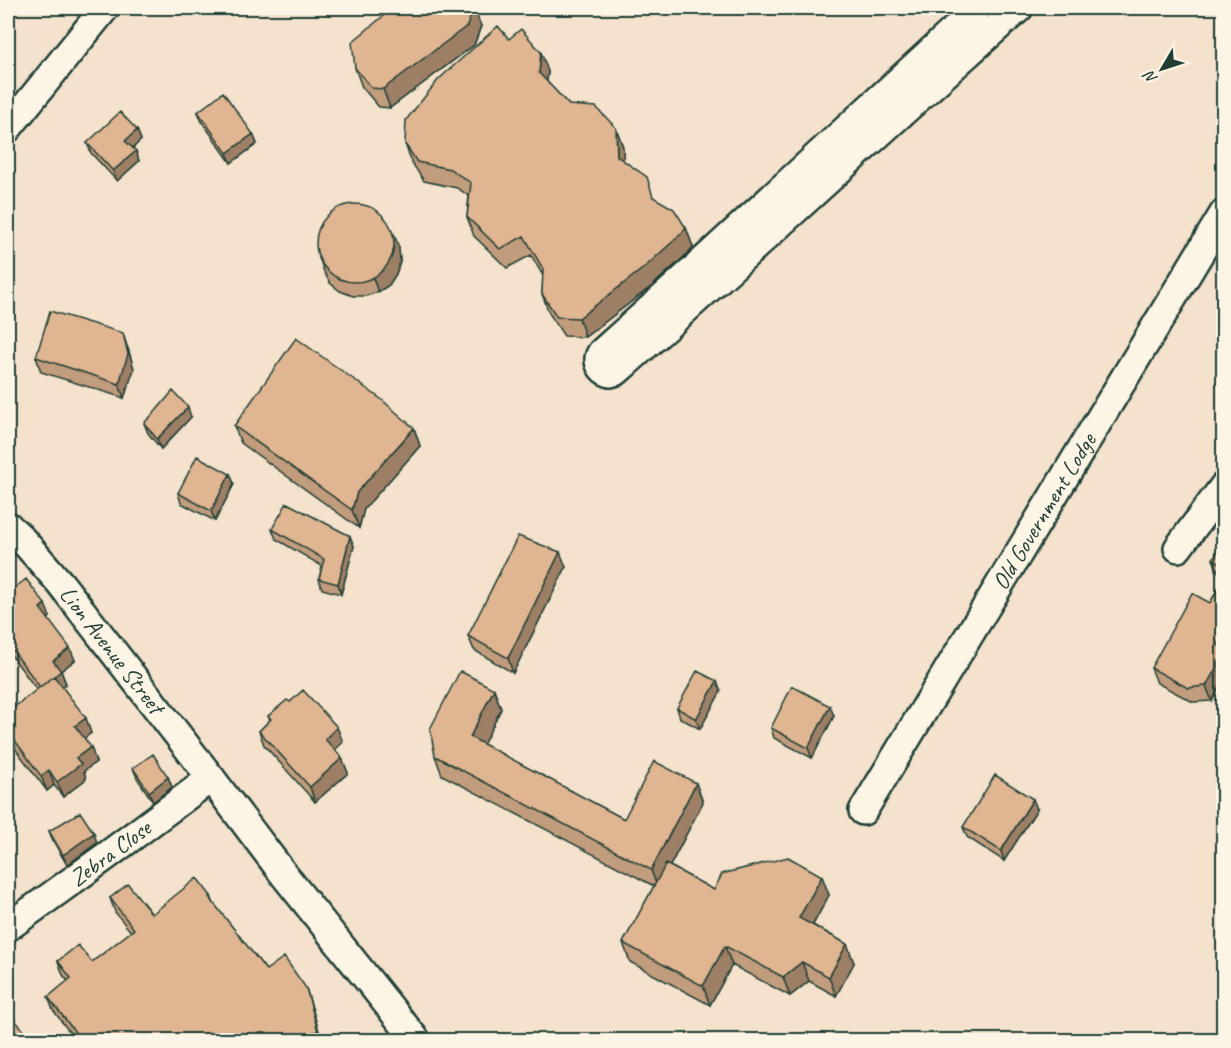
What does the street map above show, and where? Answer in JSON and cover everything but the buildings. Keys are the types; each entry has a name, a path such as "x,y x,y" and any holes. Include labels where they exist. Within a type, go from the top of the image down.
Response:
{"street":[{"path":"8,128 105,8"},
{"path":"978,8 826,165 617,371 610,373 604,370 598,360 602,352 677,285 826,165 933,84 1020,8"},
{"name":"Old Government Lodge","path":"863,811 1224,213"},
{"path":"1178,548 1224,486"},
{"name":"Lion Avenue Street","path":"8,526 61,584 285,876 416,1041"},
{"name":"Zebra Close","path":"8,927 211,778"}]}
